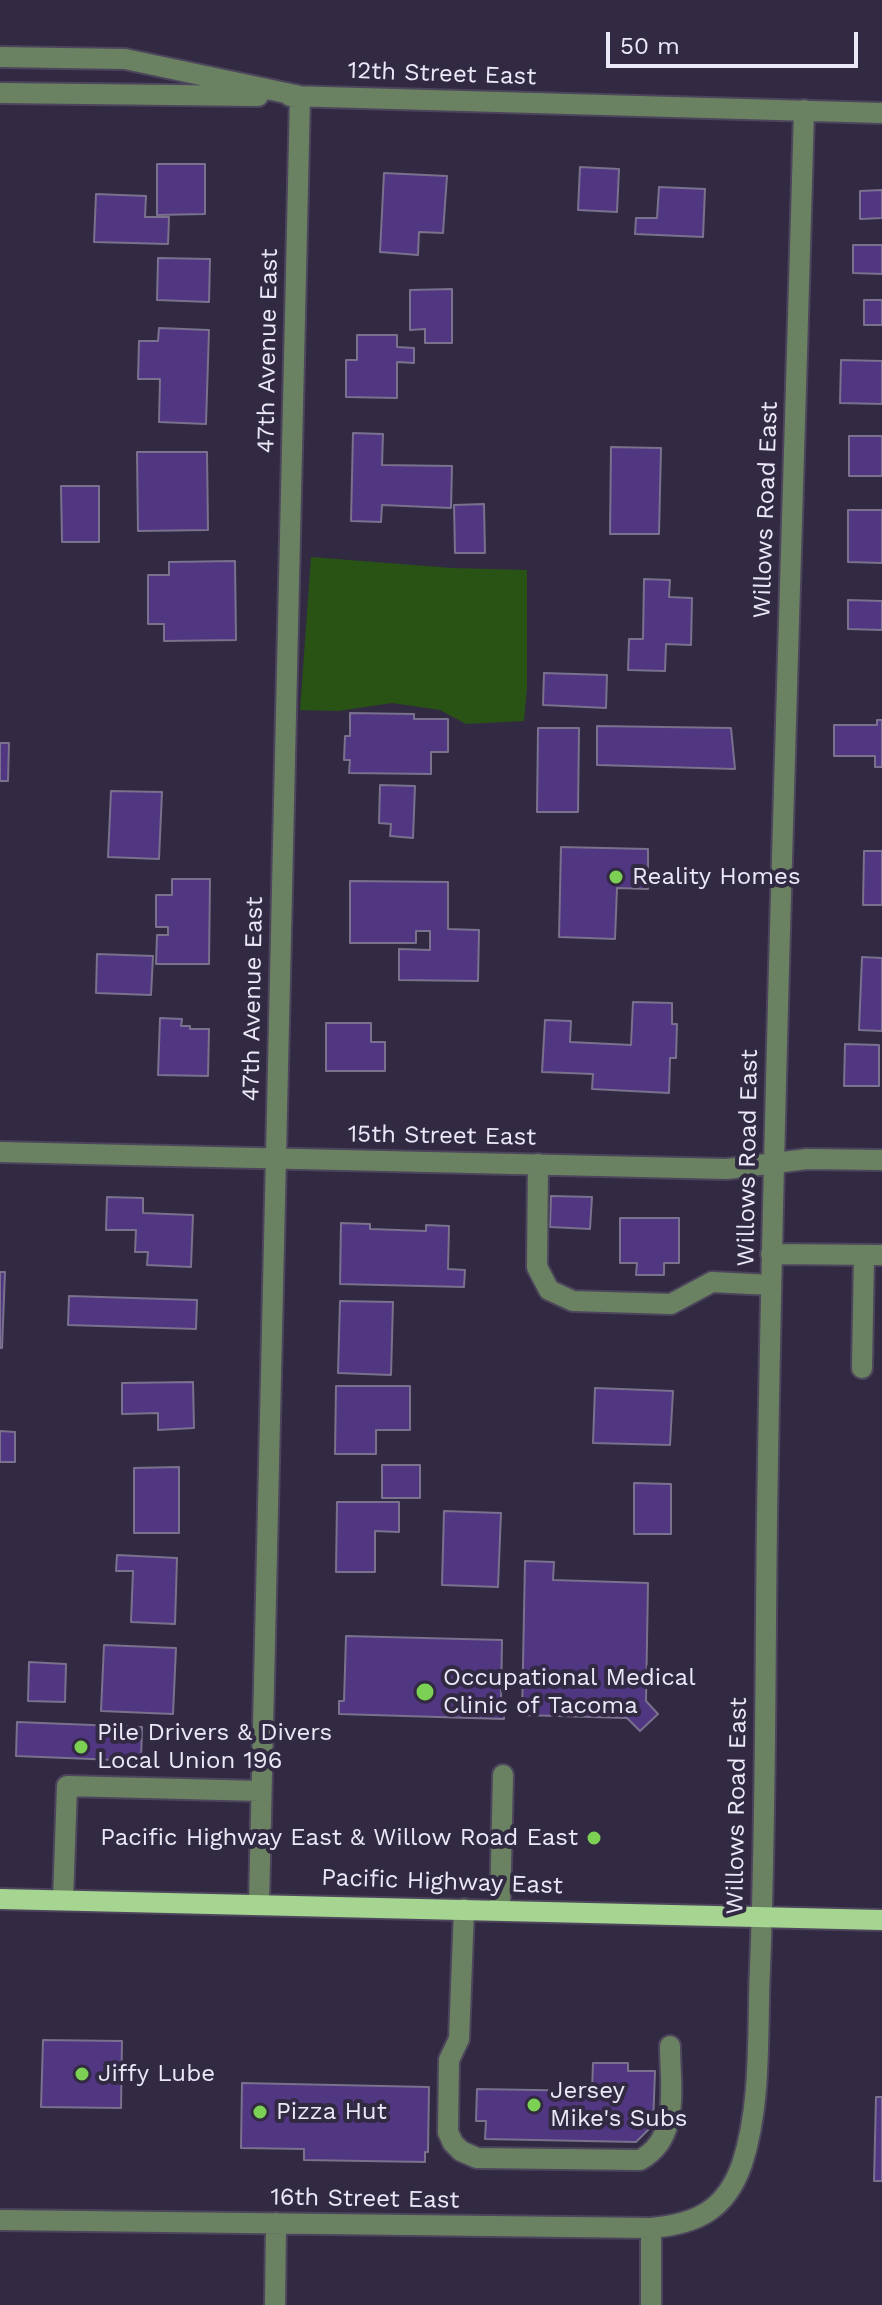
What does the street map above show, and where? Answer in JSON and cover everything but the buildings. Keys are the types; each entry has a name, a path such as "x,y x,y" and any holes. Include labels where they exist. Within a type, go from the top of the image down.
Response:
{"main road":[{"name":"Pacific Highway East","path":"0,1899 882,1920"}],"street":[{"path":"0,57 125,59 300,96"},
{"name":"12th Street East","path":"0,93 300,96 882,113"},
{"name":"47th Avenue East","path":"259,1903 300,96"},
{"name":"Willows Road East","path":"722,2201 740,2168 751,2121 762,1917 773,1164 804,110"},
{"name":"15th Street East","path":"0,1152 727,1169 819,1158 882,1160"},
{"path":"538,1164 537,1267 549,1290 573,1301 671,1304 712,1282 771,1285"},
{"path":"771,1254 873,1255 862,1368"},
{"path":"500,1910 503,1775"},
{"path":"63,1900 67,1786 261,1791"},
{"path":"464,1909 459,2039 449,2060 448,2132 461,2151 477,2158 640,2160 663,2143 669,2127 670,2046"},
{"name":"16th Street East","path":"0,2220 651,2228 697,2219 722,2201"},
{"path":"275,2305 276,2223"},
{"path":"651,2228 651,2305"}],"green space":[{"path":"311,557 452,568 527,570 524,721 466,724 440,710 392,703 338,711 300,710"}],"place":[{"name":"Reality Homes","path":"616,877"},
{"name":"Occupational Medical Clinic of Tacoma","path":"425,1692"},
{"name":"Pile Drivers & Divers Local Union 196","path":"81,1747"},
{"name":"Pacific Highway East & Willow Road East","path":"594,1838"},
{"name":"Jiffy Lube","path":"82,2074"},
{"name":"Jersey Mike's Subs","path":"534,2105"},
{"name":"Pizza Hut","path":"260,2112"}]}
